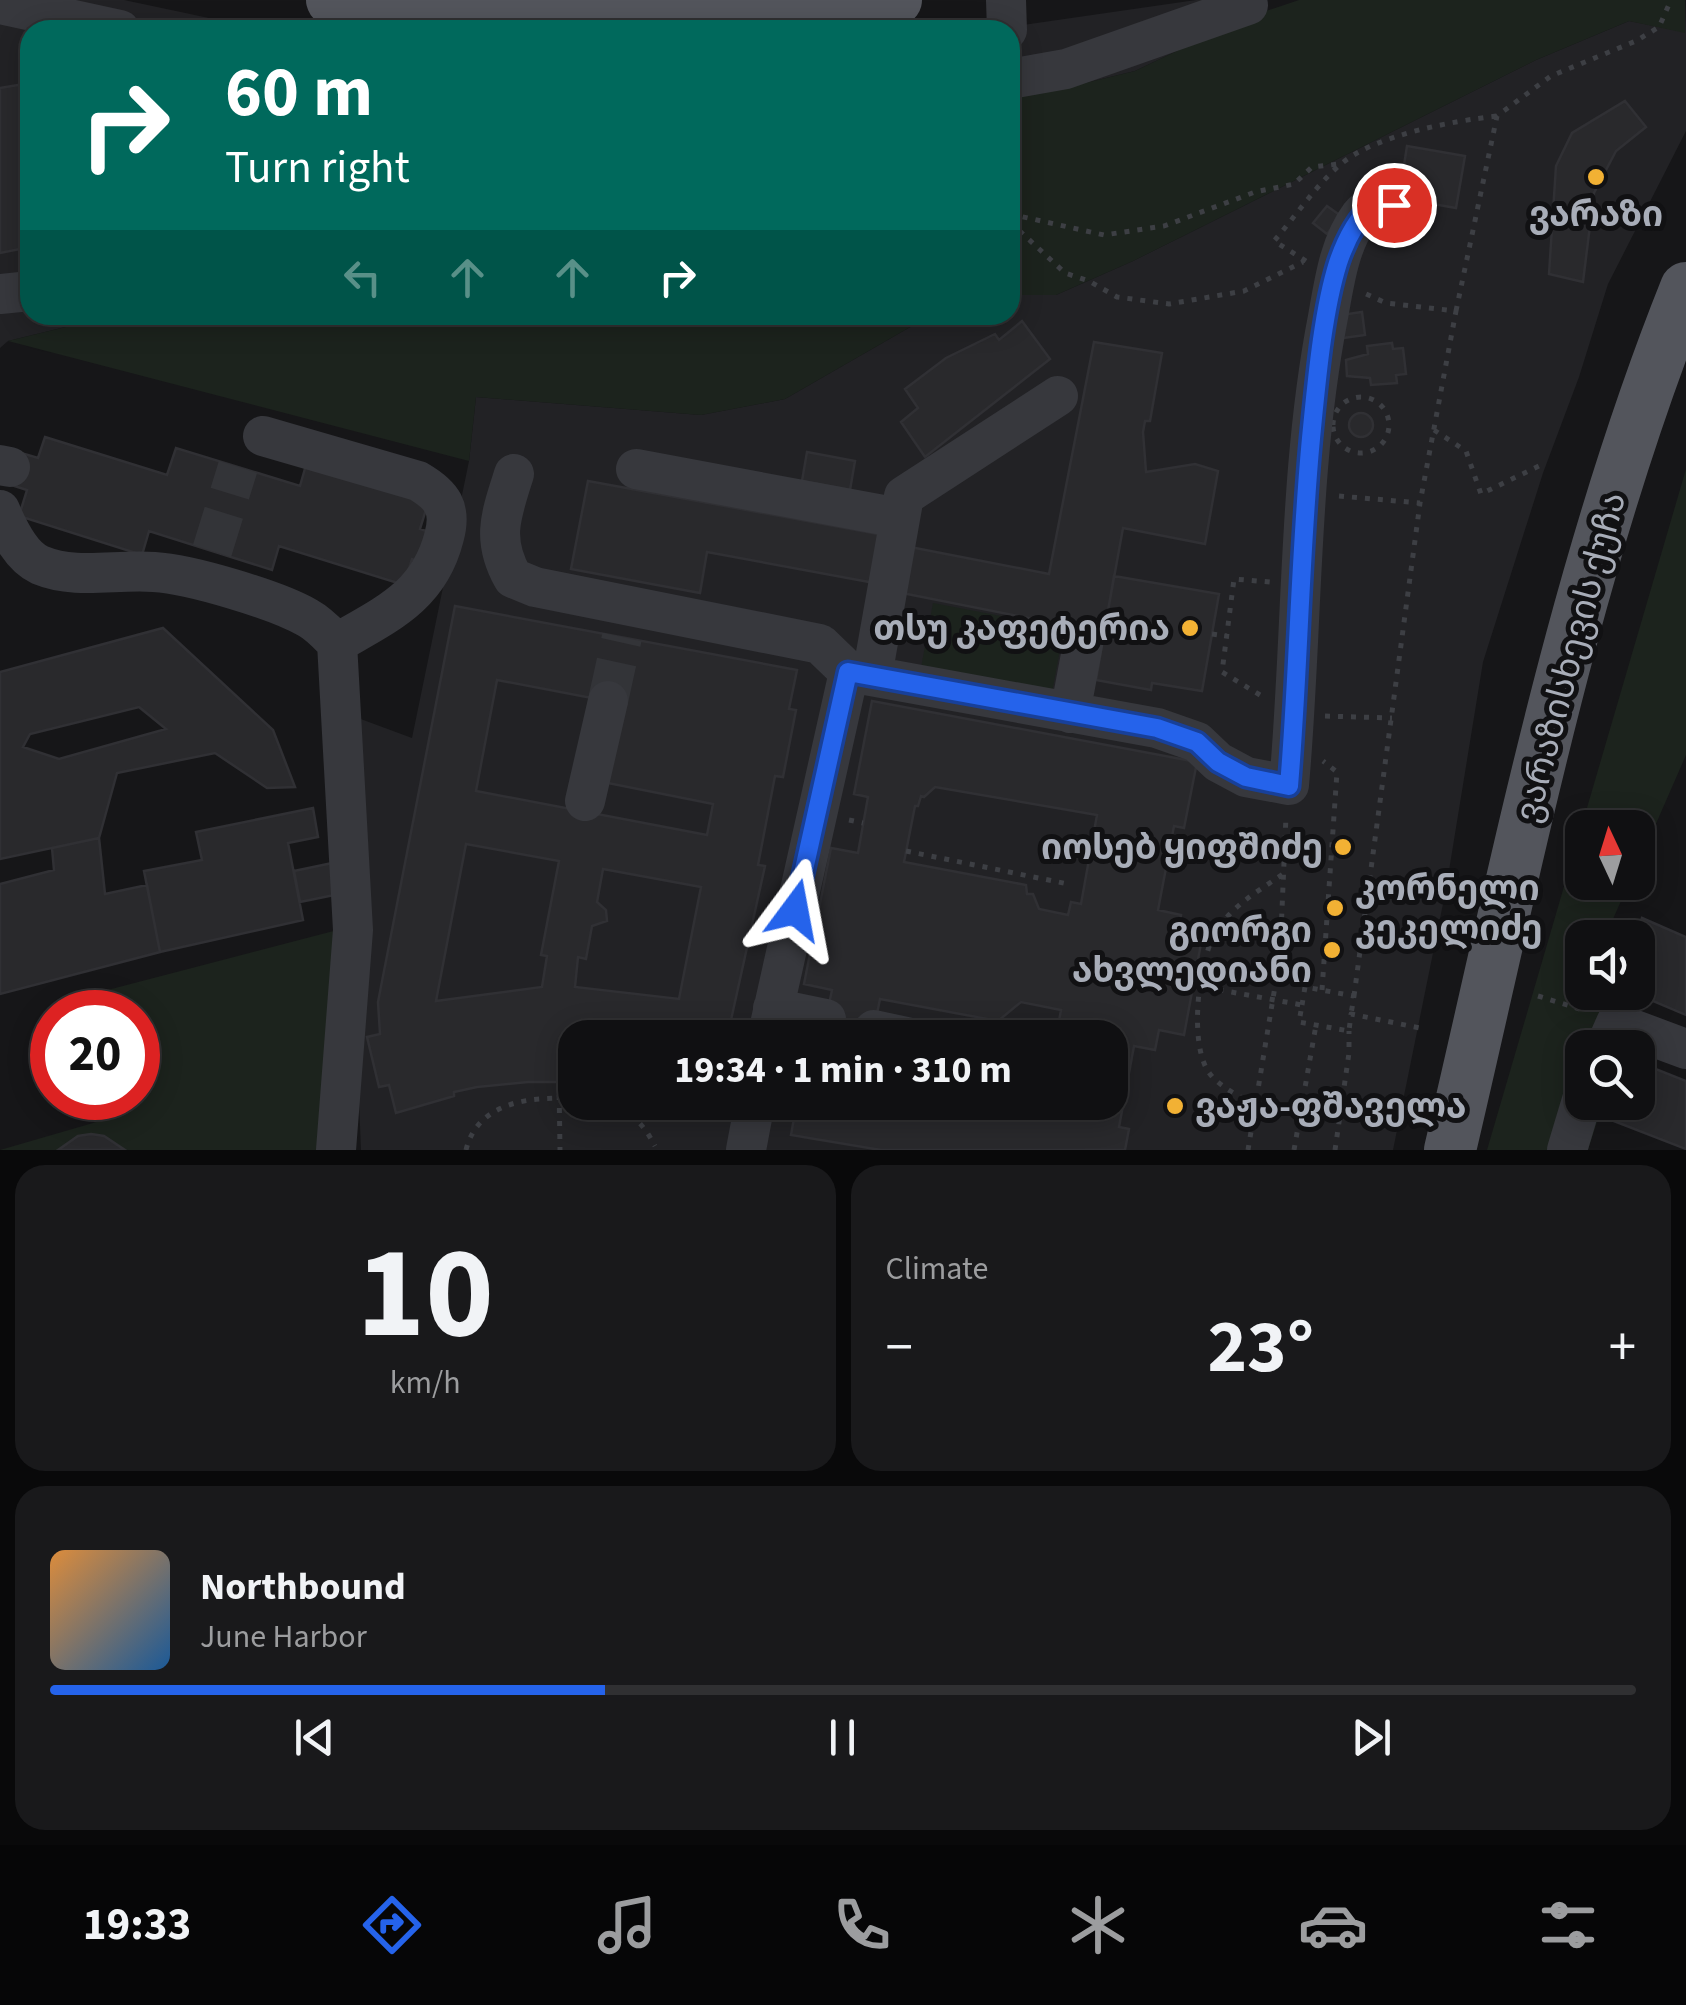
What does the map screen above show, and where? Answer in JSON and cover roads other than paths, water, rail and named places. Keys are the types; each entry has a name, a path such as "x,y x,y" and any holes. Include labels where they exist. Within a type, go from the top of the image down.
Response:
{"main road":[{"path":"332,0 494,20"},
{"path":"678,20 817,12 896,0"},
{"name":"ვარაზისხევის ქუჩა","path":"1450,1150 1553,710 1604,514 1686,288"}],"street":[{"path":"0,4 74,20"},
{"path":"1020,77 1066,69 1248,5"},
{"path":"514,474 499,521 501,557 513,578 535,587 625,621 820,644 860,674 1157,728 1197,742 1218,762 1246,777 1289,786 1317,370 1320,270 1338,264 1360,216 1372,205 1394,205"},
{"path":"771,1020 904,496 1058,396"},
{"path":"263,436 418,481 441,495 448,516 434,570 418,590 383,617 337,643"},
{"path":"636,469 900,518"},
{"path":"0,510 13,539 35,564 68,574 207,567 313,620 337,643 353,930 336,1150"},
{"path":"1070,713 1084,639"},
{"path":"585,801 608,701"},
{"path":"1655,1043 1686,1049"},
{"path":"746,1150 752,1120"},
{"path":"1567,1150 1576,1120"}],"tunnel":[{"path":"212,551 238,467"},
{"path":"608,701 622,637"}],"place":[{"name":"ვარაზი","path":"1596,177"},
{"name":"თსუ კაფეტერია","path":"1190,628"},
{"name":"იოსებ ყიფშიძე","path":"1343,847"},
{"name":"კორნელი კეკელიძე","path":"1335,908"},
{"name":"გიორგი ახვლედიანი","path":"1332,950"},
{"name":"ვაჟა-ფშაველა","path":"1175,1106"}]}
